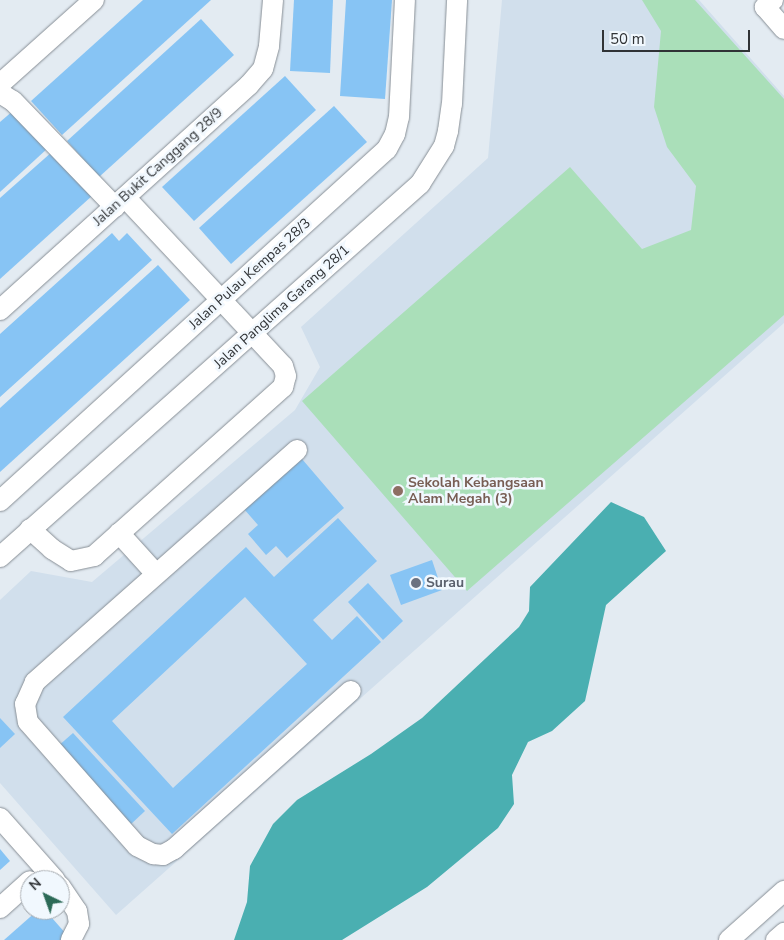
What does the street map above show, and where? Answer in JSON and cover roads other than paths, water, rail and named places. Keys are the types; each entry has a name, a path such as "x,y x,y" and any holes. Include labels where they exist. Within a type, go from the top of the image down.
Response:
{"street":[{"path":"0,84 94,0"},
{"name":"Jalan Bukit Canggang 28/9","path":"0,310 249,85 263,69 269,46 273,0"},
{"name":"Jalan Pulau Kempas 28/3","path":"0,501 387,149 395,134 399,117 405,0"},
{"name":"Jalan Panglima Garang 28/1","path":"0,556 420,184 436,162 444,146 452,104 457,0"},
{"path":"774,0 765,8 784,29"},
{"path":"0,94 13,101 221,300 283,366 286,376 283,387 94,556 71,561 52,549 30,529"},
{"path":"297,450 35,682 25,704 28,722 137,846 153,854 163,855 174,849 351,691"},
{"path":"120,533 156,574"},
{"path":"0,818 35,870"},
{"path":"729,940 784,891"},
{"path":"0,908 20,892"},
{"path":"70,900 77,910 79,924 71,940"},
{"path":"776,940 784,933"}],"water":[{"path":"611,502 644,517 666,551 606,605 585,701 552,731 528,742 512,775 514,804 498,828 427,887 342,940 234,940 247,902 250,866 273,824 297,800 371,754 422,718 519,627 529,611 530,587"}],"place":[{"name":"Sekolah Kebangsaan Alam Megah (3)","path":"398,491"},
{"name":"Surau","path":"416,583"}]}
